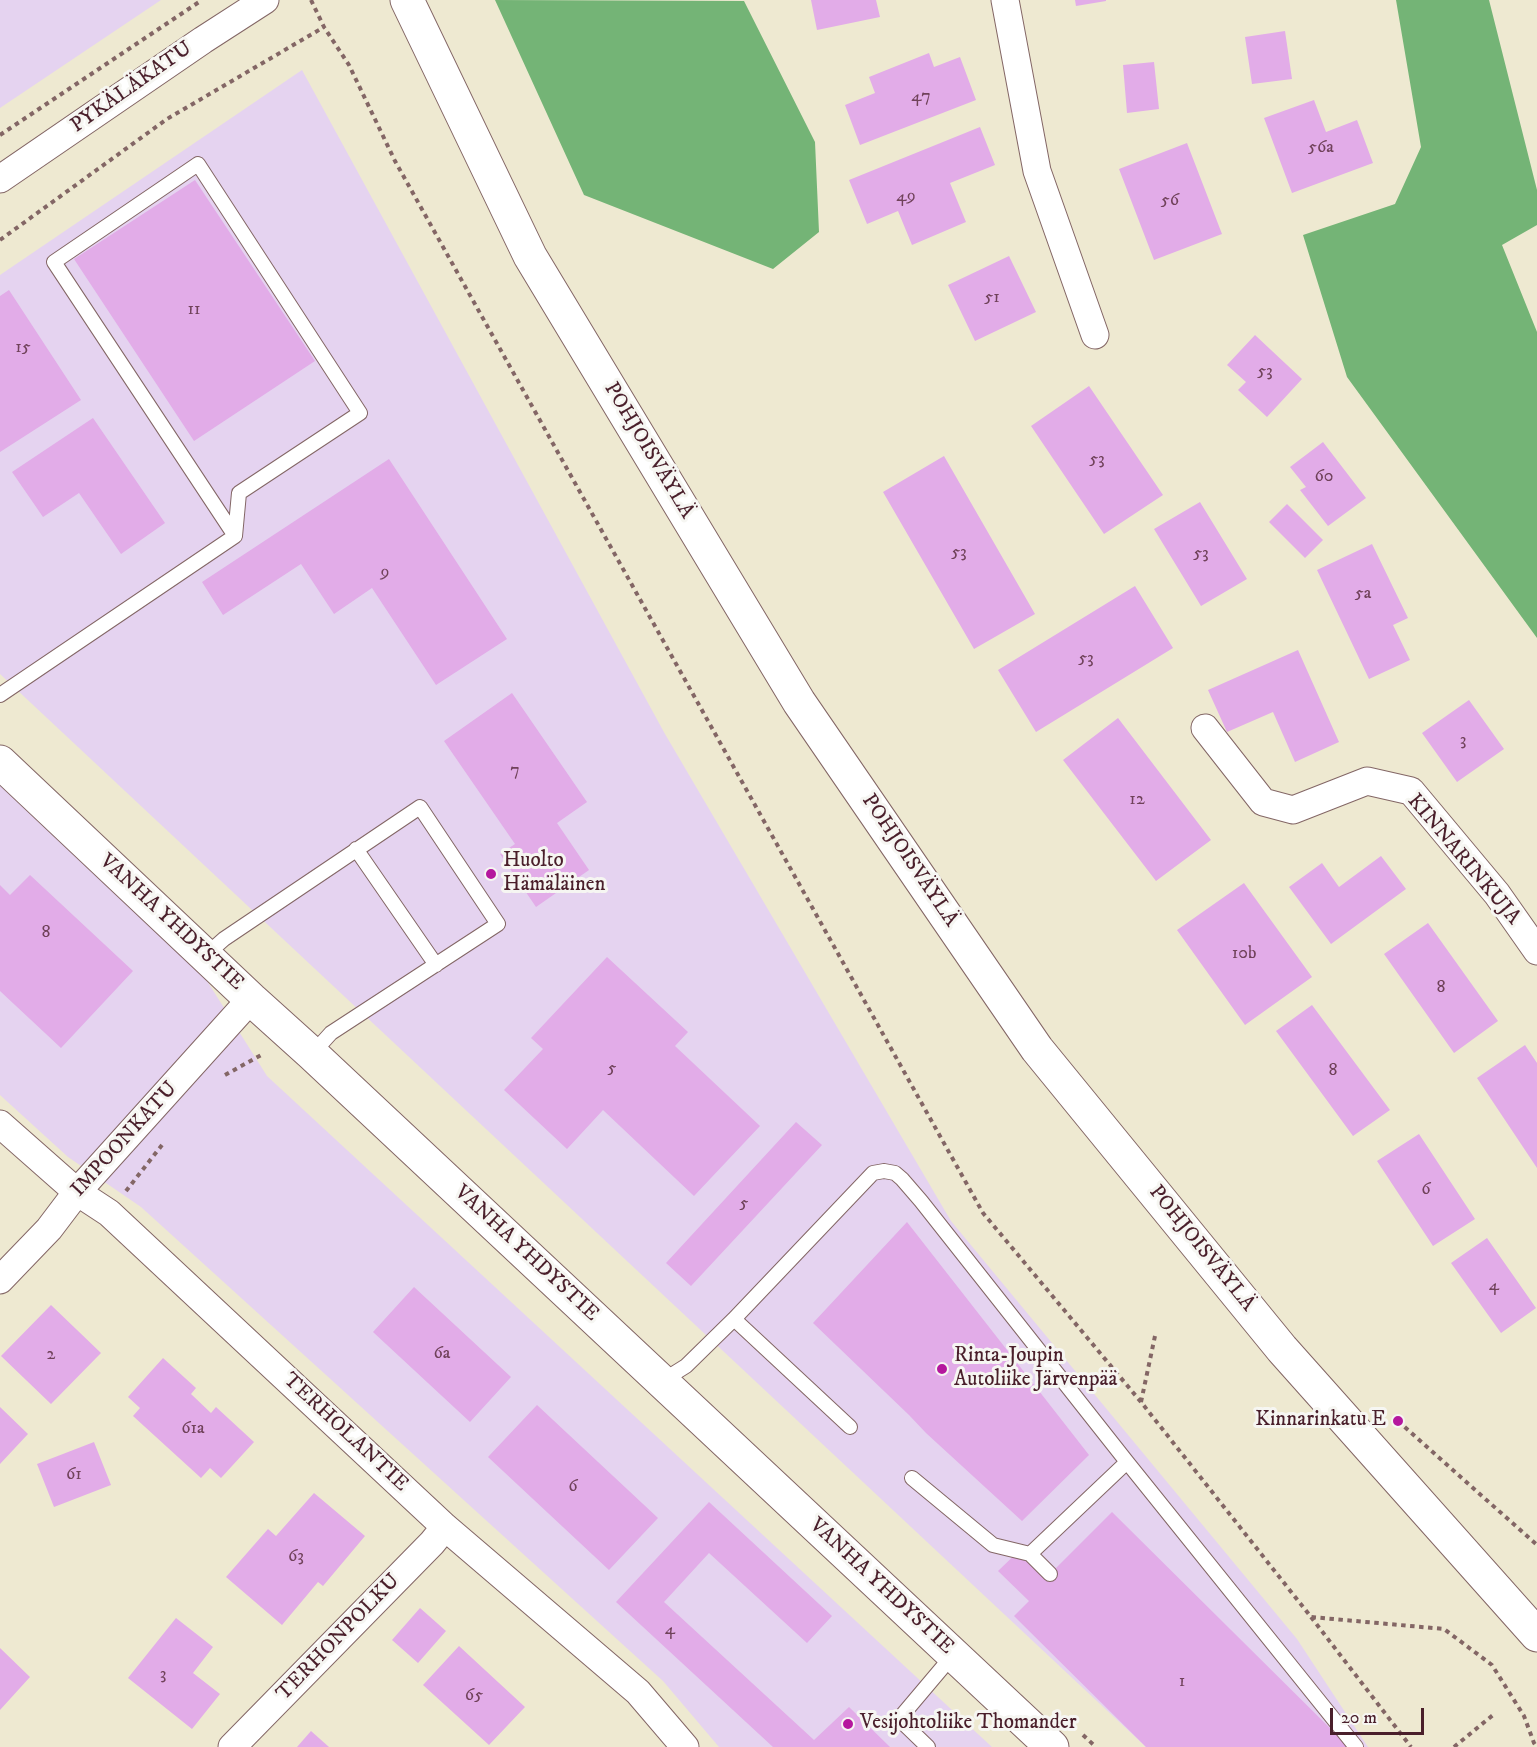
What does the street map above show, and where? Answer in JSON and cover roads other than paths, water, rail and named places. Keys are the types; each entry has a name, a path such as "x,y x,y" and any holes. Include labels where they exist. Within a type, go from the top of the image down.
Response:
{"main road":[{"name":"POHJOISVÄYLÄ","path":"407,0 530,256 800,702 1037,1049 1282,1349 1537,1635"},
{"name":"VANHA YHDYSTIE","path":"0,762 1052,1747"}],"street":[{"name":"PYKÄLÄKATU","path":"0,179 265,0"},
{"path":"1005,0 1037,171 1095,335"},
{"name":"KINNARINKUJA","path":"1205,728 1263,802 1293,810 1367,781 1411,791 1497,894 1537,951"},
{"name":"IMPOONKATU","path":"0,1280 49,1229 78,1192 251,999"},
{"name":"TERHOLANTIE","path":"0,1124 78,1192 109,1213 446,1527 638,1692 686,1747"},
{"name":"TERHONPOLKU","path":"232,1747 446,1527"}],"lane":[{"path":"198,164 360,413 239,493 236,536 54,262 198,164"},
{"path":"0,695 236,536"},
{"path":"206,955 224,939 420,807 498,924 331,1033 301,1046"},
{"path":"356,849 436,965"},
{"path":"662,1382 686,1366 734,1319 873,1173 884,1171 895,1173 1356,1747"},
{"path":"734,1319 850,1427"},
{"path":"1030,1554 1127,1462"},
{"path":"912,1478 993,1545 1030,1554 1050,1574"},
{"path":"928,1747 899,1719 953,1655"}],"place":[{"name":"Huolto Hämäläinen","path":"491,874"},
{"name":"Rinta-Joupin Autoliike Järvenpää","path":"942,1369"},
{"name":"Kinnarinkatu E","path":"1398,1421"},
{"name":"Vesijohtoliike Thomander","path":"848,1724"}]}
